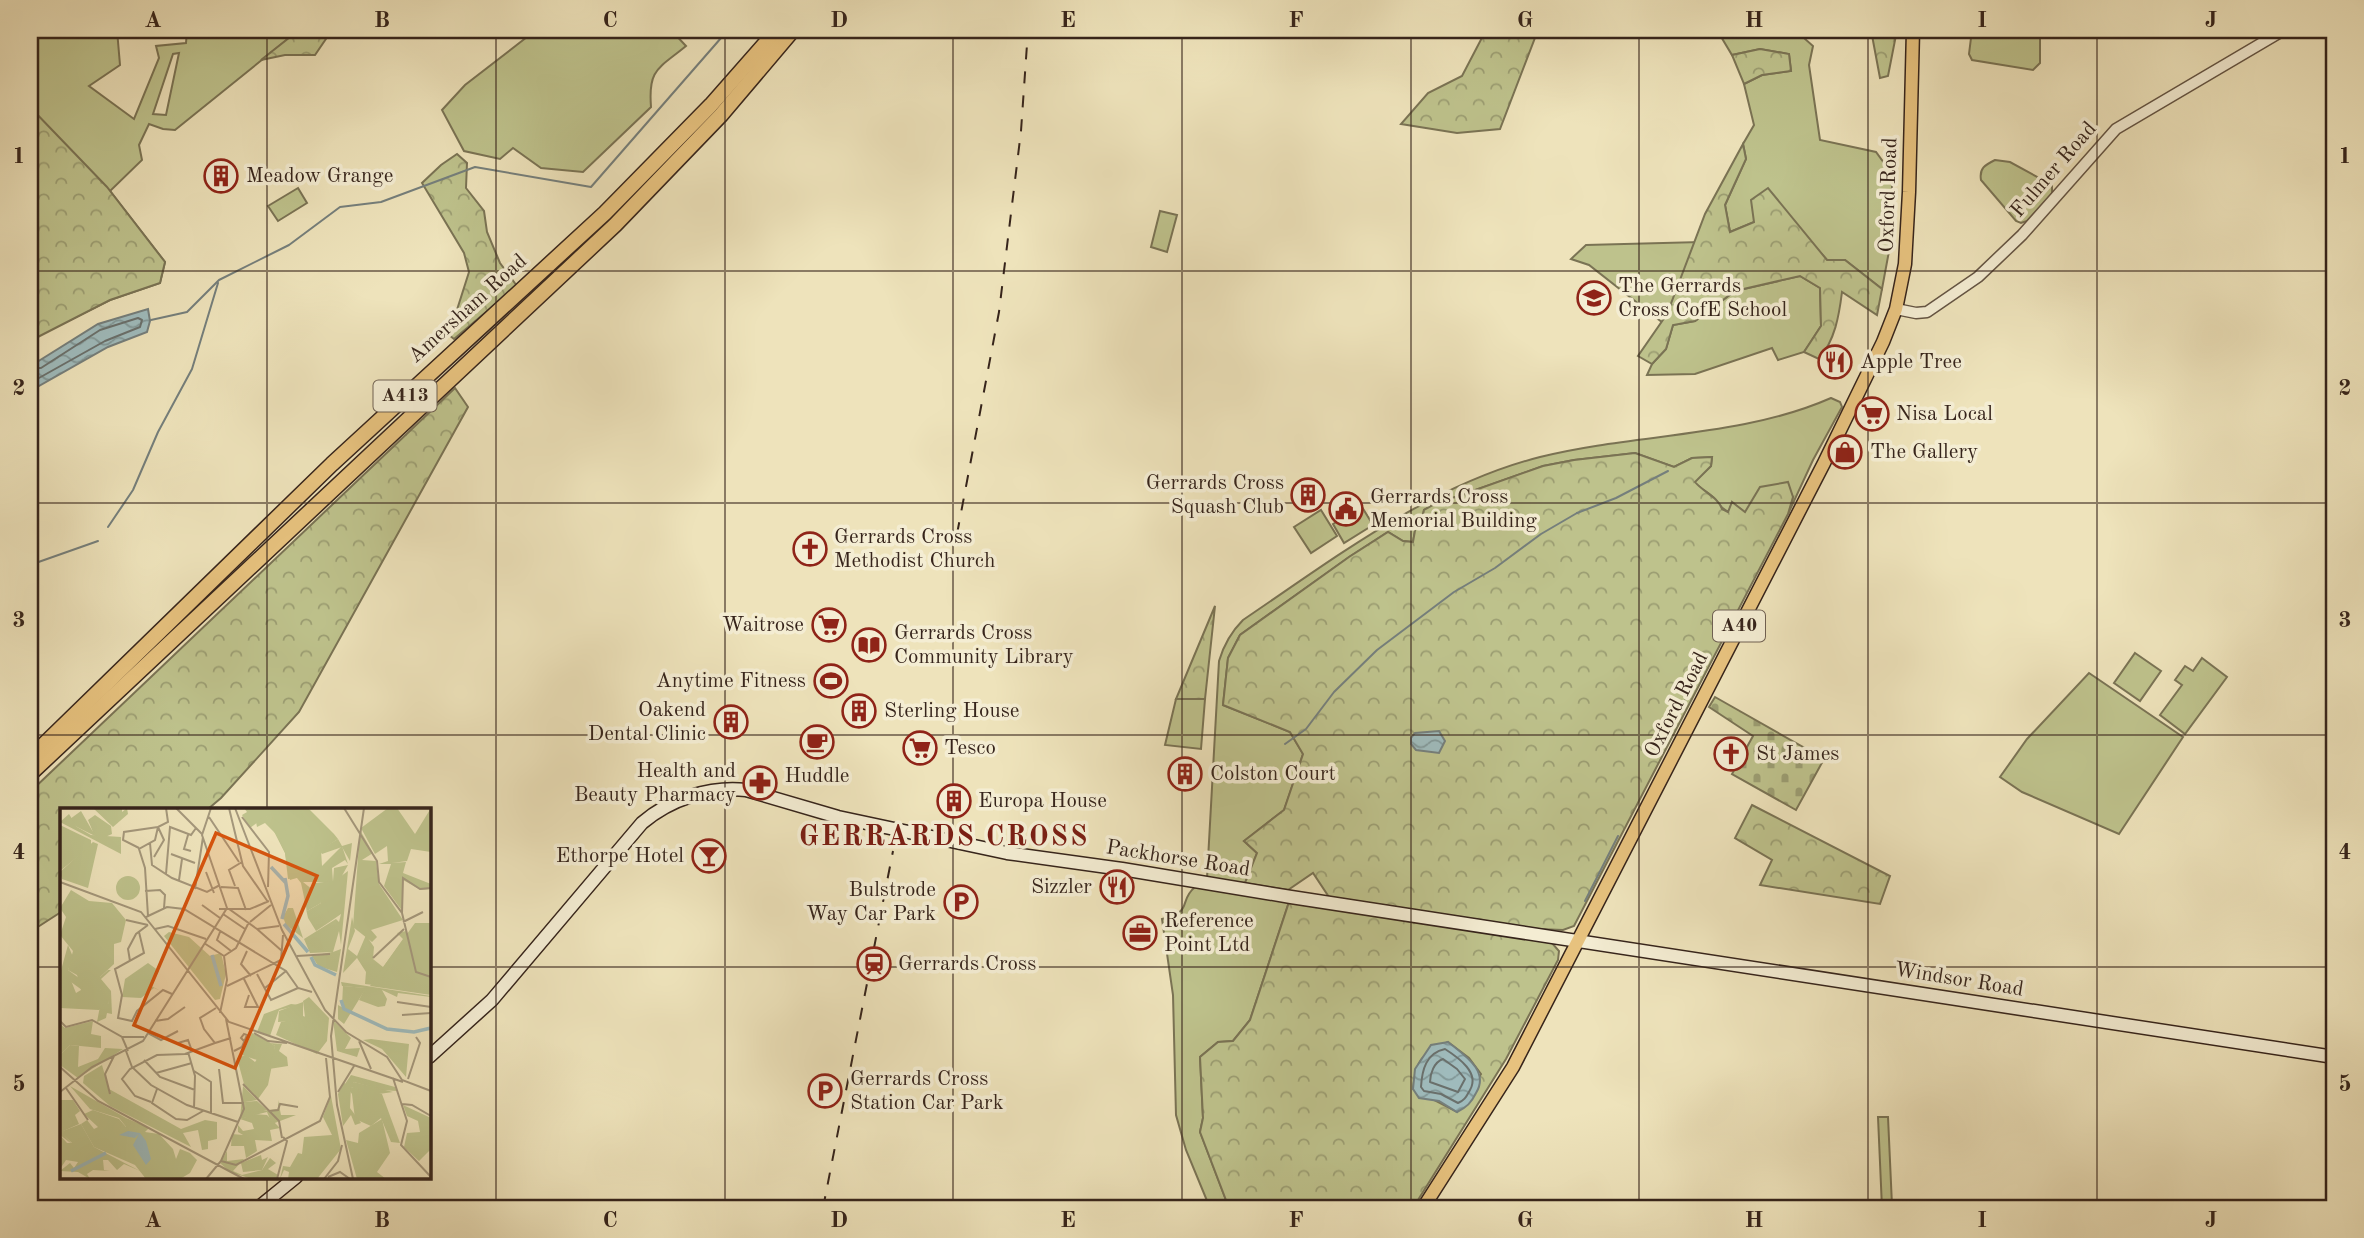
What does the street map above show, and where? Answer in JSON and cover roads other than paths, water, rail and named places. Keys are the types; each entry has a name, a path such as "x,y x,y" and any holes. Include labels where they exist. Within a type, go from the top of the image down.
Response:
{"highway":[{"name":"Amersham Road","path":"30,758 332,464 605,213 710,105 777,30"},
{"name":"A413","path":"30,774 615,225 721,115 793,30"}],"main road":[{"name":"Oxford Road","path":"1423,1208 1513,1067 1829,453 1883,342 1896,309 1905,264 1913,30"},
{"name":"Packhorse Road","path":"430,1056 492,1000 642,823 654,813 676,802 721,788 746,790 859,822 1007,853 1577,940"},
{"name":"Windsor Road","path":"1577,940 2334,1057"},
{"path":"258,1208 295,1178"}],"street":[{"name":"Fulmer Road","path":"1896,309 1927,312 1978,277 2022,235 2116,129 2284,30"}],"water":[{"path":"148,309 150,321 147,332 108,347 30,391 30,353 37,362 98,324"},
{"path":"1439,731 1445,741 1439,753 1416,750 1411,744 1415,733"},
{"path":"1448,1042 1473,1064 1480,1078 1472,1099 1457,1112 1439,1101 1419,1098 1413,1089 1415,1069 1431,1045"}],"waterway":[{"path":"151,320 187,312 219,280 289,245 340,207 381,202 475,167 591,187 728,30"},
{"path":"108,527 133,490 158,432 192,369 218,283"},
{"path":"1577,513 1616,498 1668,471"},
{"path":"1285,744 1306,729 1334,692 1377,650 1454,592 1577,513"},
{"path":"30,565 98,541"},
{"path":"1585,901 1618,836"}],"railway":[{"path":"957,534 999,312 1021,131 1028,30"},
{"path":"823,1208 893,851"}],"place":[{"name":"Meadow Grange","path":"221,176"},
{"name":"The Gerrards Cross CofE School","path":"1594,298"},
{"name":"Apple Tree","path":"1835,362"},
{"name":"Nisa Local","path":"1872,414"},
{"name":"The Gallery","path":"1845,452"},
{"name":"Gerrards Cross Squash Club","path":"1308,495"},
{"name":"Gerrards Cross Memorial Building","path":"1346,509"},
{"name":"Gerrards Cross Methodist Church","path":"810,549"},
{"name":"Waitrose","path":"829,625"},
{"name":"Gerrards Cross Community Library","path":"869,645"},
{"name":"Anytime Fitness","path":"831,681"},
{"name":"Sterling House","path":"859,711"},
{"name":"Oakend Dental Clinic","path":"731,722"},
{"name":"Huddle","path":"817,742"},
{"name":"Tesco","path":"920,748"},
{"name":"St James","path":"1731,754"},
{"name":"Colston Court","path":"1185,774"},
{"name":"Health and Beauty Pharmacy","path":"760,783"},
{"name":"Europa House","path":"954,801"},
{"name":"Ethorpe Hotel","path":"709,856"},
{"name":"Sizzler","path":"1117,887"},
{"name":"Bulstrode Way Car Park","path":"961,902"},
{"name":"Reference Point Ltd","path":"1140,933"},
{"name":"Gerrards Cross","path":"874,964"},
{"name":"Gerrards Cross Station Car Park","path":"825,1091"}],"district":[{"name":"GERRARDS CROSS","path":"944,838"}]}
